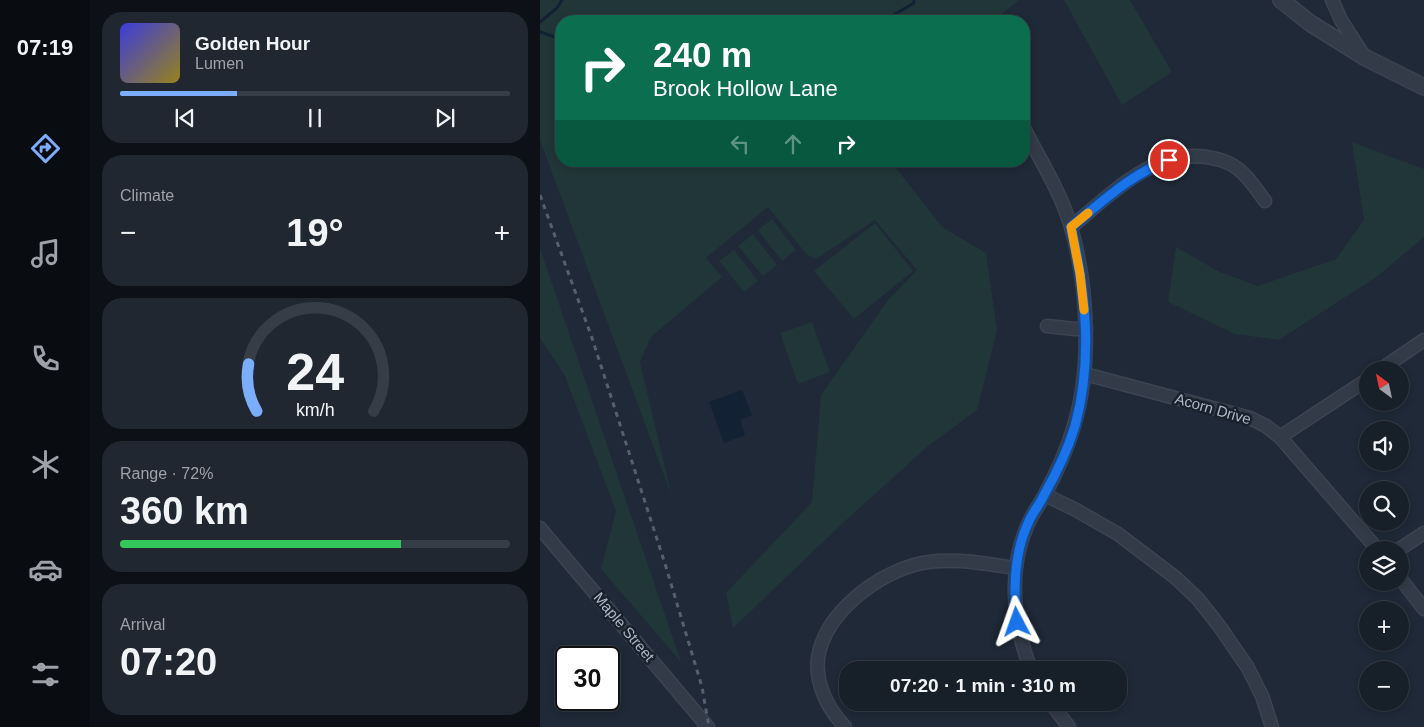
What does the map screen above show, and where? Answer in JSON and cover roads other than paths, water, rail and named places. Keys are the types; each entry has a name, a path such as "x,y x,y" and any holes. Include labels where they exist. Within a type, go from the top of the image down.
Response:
{"street":[{"path":"1281,0 1310,24 1366,58 1424,87"},
{"path":"1332,0 1341,20 1366,58"},
{"path":"1027,661 1017,622 1016,568 1020,547 1029,522 1045,494 1074,427 1085,374 1086,328 1080,274 1071,227 1062,203 1030,140"},
{"path":"1071,227 1136,175 1151,166 1185,156 1202,157 1229,163 1250,180 1265,201"},
{"path":"1047,326 1074,329 1086,328"},
{"path":"1393,361 1424,340"},
{"name":"Acorn Drive","path":"1085,374 1250,418 1266,426 1280,437 1370,541"},
{"path":"1280,437 1359,385"},
{"path":"1045,494 1118,534 1176,578 1198,599 1248,668 1262,696 1272,727"},
{"name":"Maple Street","path":"540,528 708,727"},
{"path":"1409,542 1424,532"},
{"path":"845,727 831,710 825,698 818,674 818,660 820,649 830,627 856,598 880,580 900,570 935,561 964,560 1016,568"},
{"path":"1409,590 1424,609"},
{"path":"1057,711 1069,727"}],"water":[{"path":"742,390 752,415 740,420 745,435 724,443 709,402"}],"waterway":[{"path":"540,22 557,8 562,0"},
{"path":"893,15 914,3 914,0"},
{"path":"540,32 555,37"}],"railway":[{"path":"540,195 592,338 666,567 702,687 709,727"}]}
